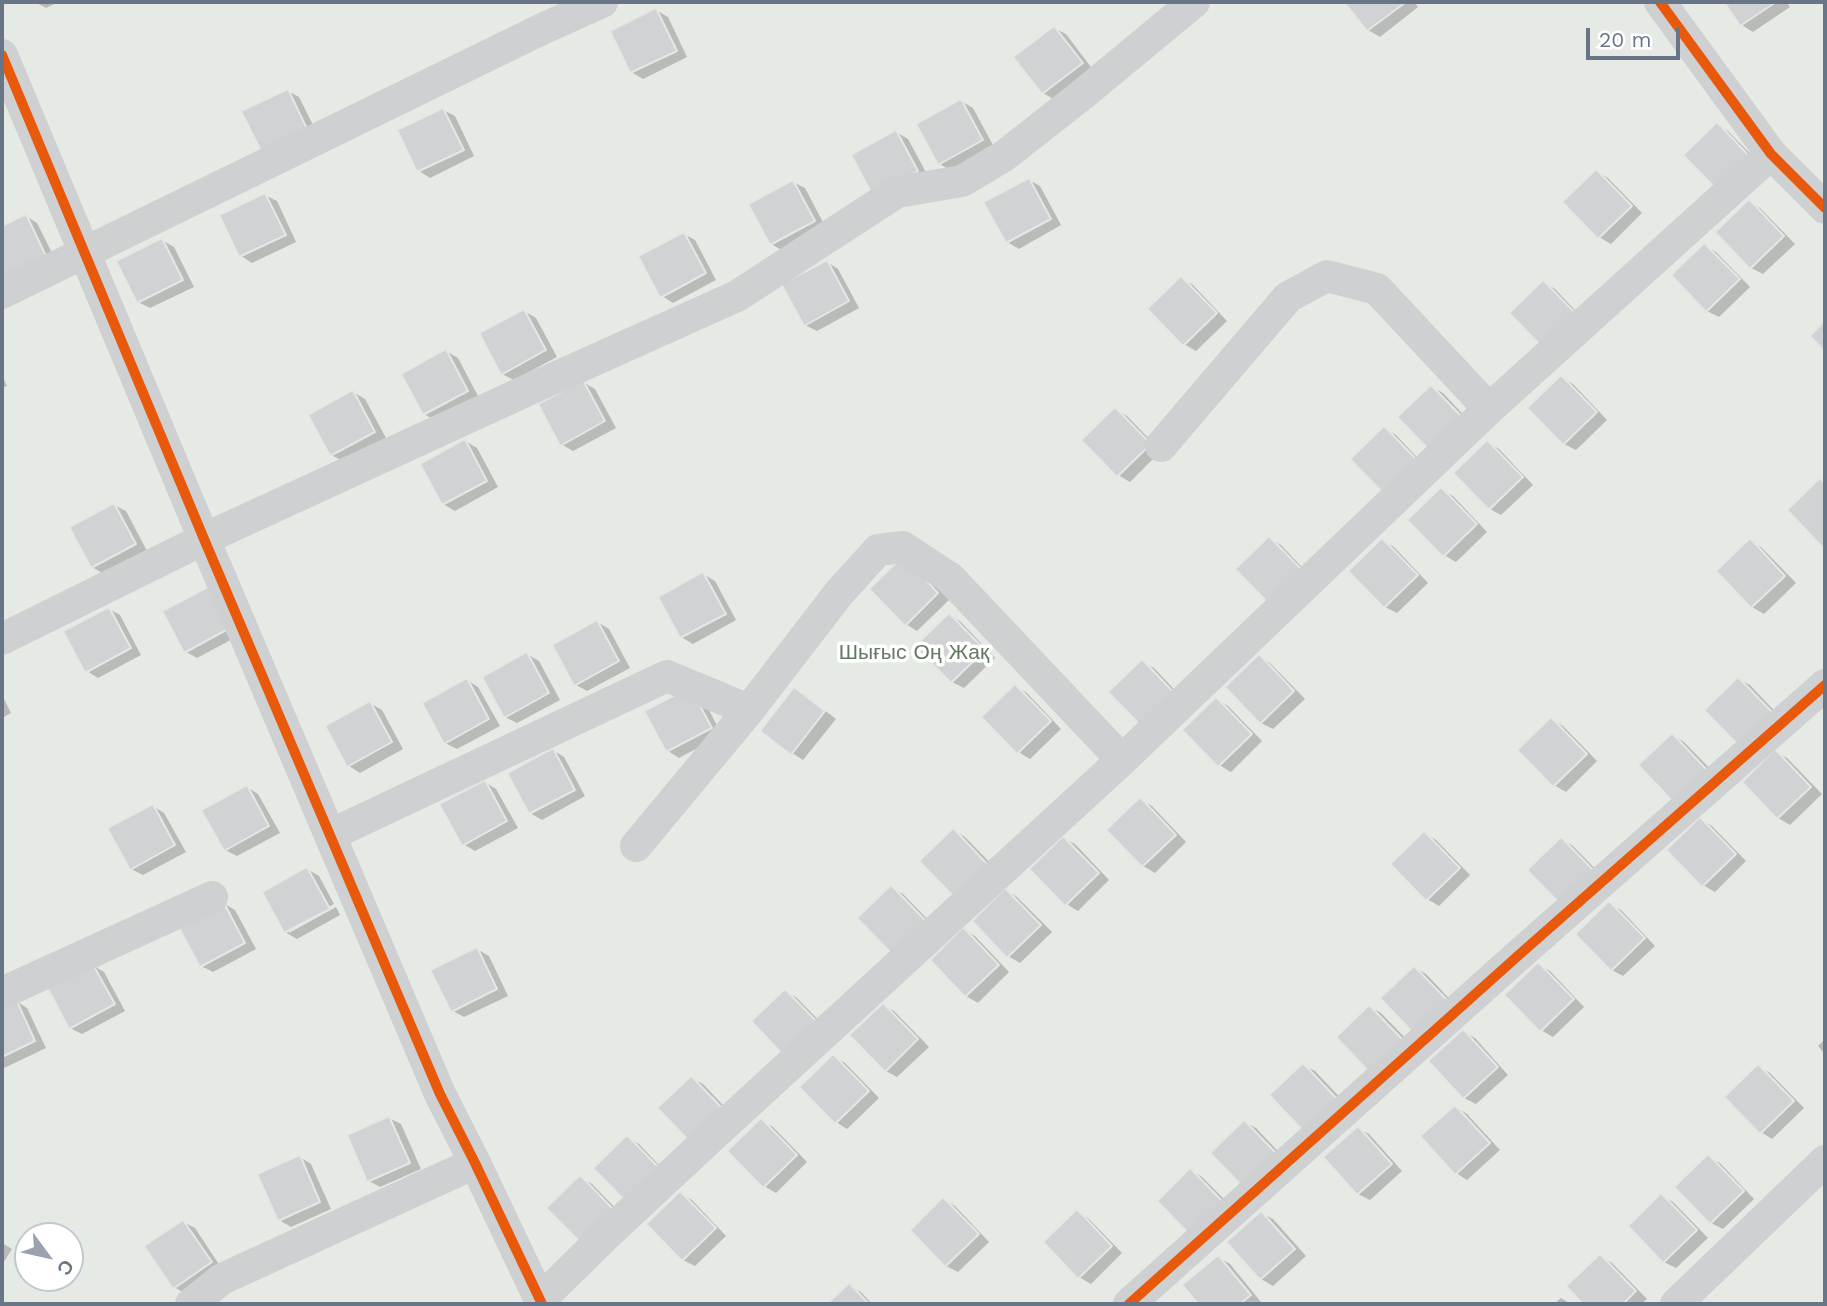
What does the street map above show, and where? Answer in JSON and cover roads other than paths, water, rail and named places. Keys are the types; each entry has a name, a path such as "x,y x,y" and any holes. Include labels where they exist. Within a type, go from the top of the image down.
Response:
{"street":[{"path":"2,293 602,2"},
{"path":"2,639 204,539 737,296 897,192 962,181 1004,156 1194,2"},
{"path":"1660,2 1771,154 1825,208"},
{"path":"2,55 440,1094 541,1302 605,1236 1122,760 1489,410 1771,154"},
{"path":"1161,446 1288,298 1328,276 1377,289 1489,410"},
{"path":"636,846 749,710 839,593 878,550 903,547 950,578 1122,760"},
{"path":"330,835 667,676 749,710"},
{"path":"1129,1304 1825,685"},
{"path":"2,993 212,897"},
{"path":"1676,1304 1825,1161"},
{"path":"191,1304 222,1279 475,1163"}],"park label":[{"name":"Шығыс Оң Жақ","path":"914,653"}]}
